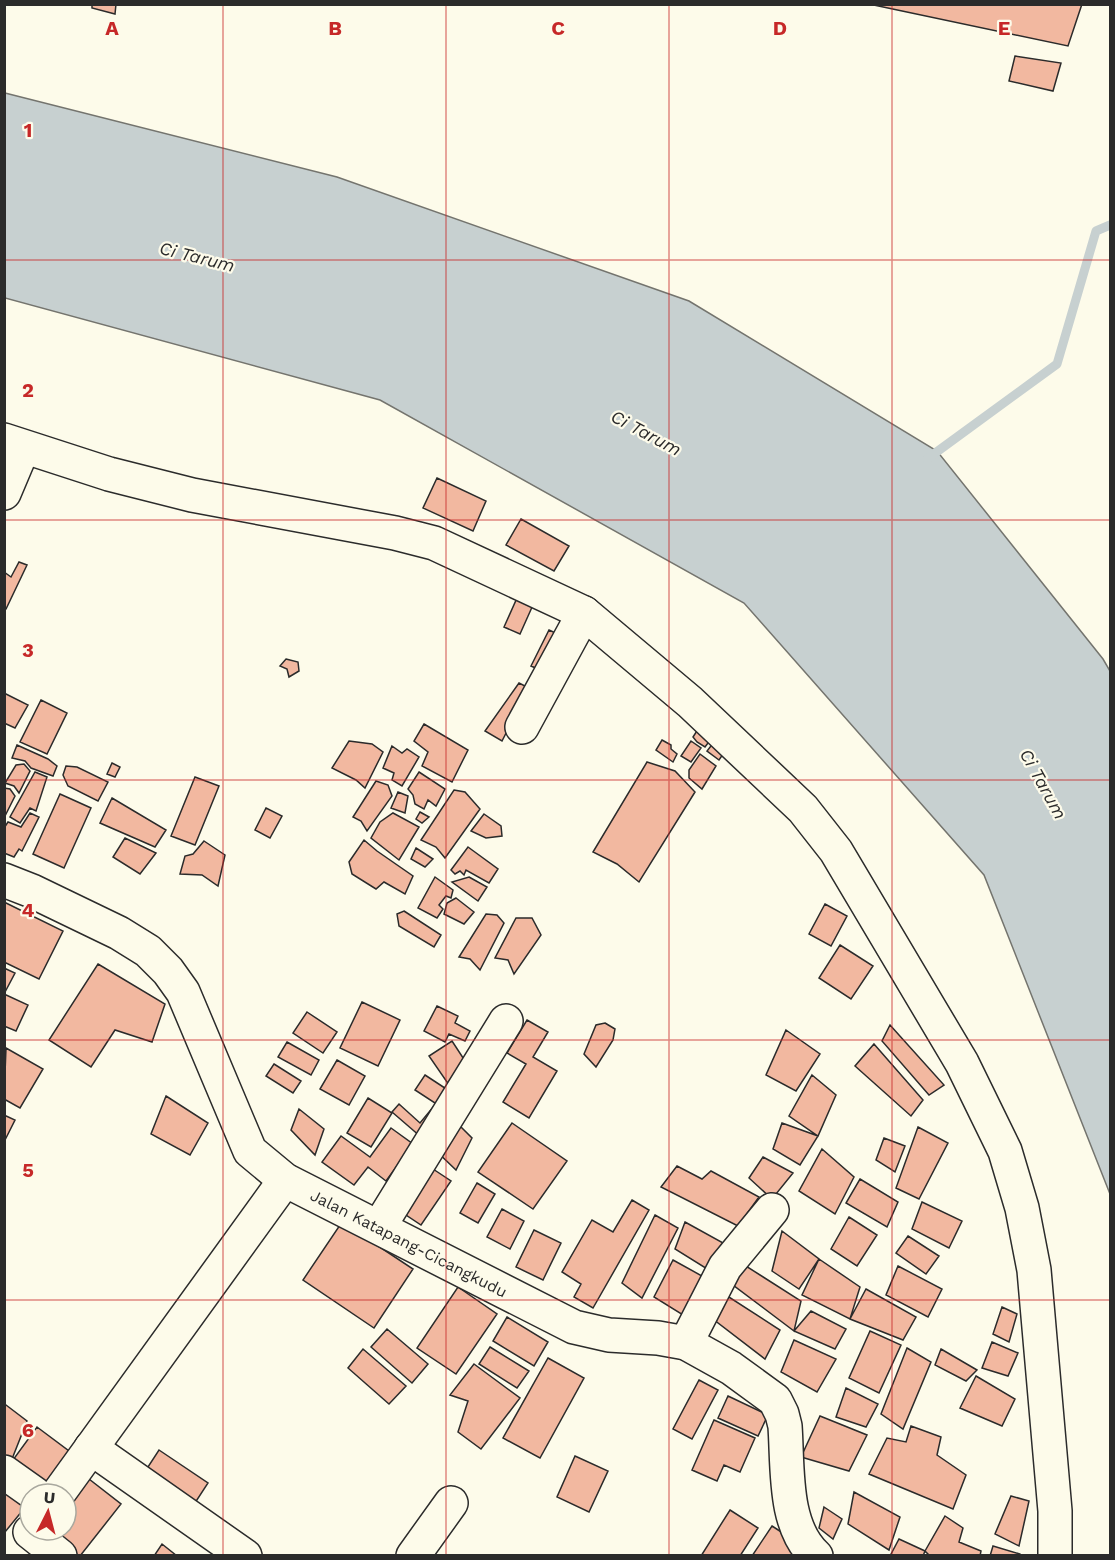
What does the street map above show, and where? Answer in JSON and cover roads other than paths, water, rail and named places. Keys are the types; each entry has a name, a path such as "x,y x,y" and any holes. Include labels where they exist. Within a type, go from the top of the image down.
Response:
{"street":[{"path":"4,493 14,444 109,474 192,495 395,533 434,543 584,613 690,702 803,808 836,851 962,1063 1005,1152 1022,1208 1034,1270 1055,1512 1055,1556"},
{"path":"522,727 584,613"},
{"name":"Jalan Katapang-Cicangkudu","path":"4,880 119,933 147,951 168,971 183,992 250,1151 285,1180 573,1327 609,1335 658,1338 687,1343 731,1368 775,1400 785,1426 791,1509 795,1527 816,1556"},
{"path":"379,1227 506,1021"},
{"path":"67,1482 285,1180"},
{"path":"687,1343 725,1267 772,1210"},
{"path":"91,1448 245,1556"},
{"path":"4,1472 18,1482"},
{"path":"413,1556 451,1503"},
{"path":"31,1542 60,1556"}],"water":[{"name":"Ci Tarum","path":"5,93 337,177 689,301 937,451 1103,659 1110,671 1110,1194 984,875 744,603 380,400 5,298"}],"waterway":[{"path":"927,459 1057,364 1096,231 1110,225"}]}
